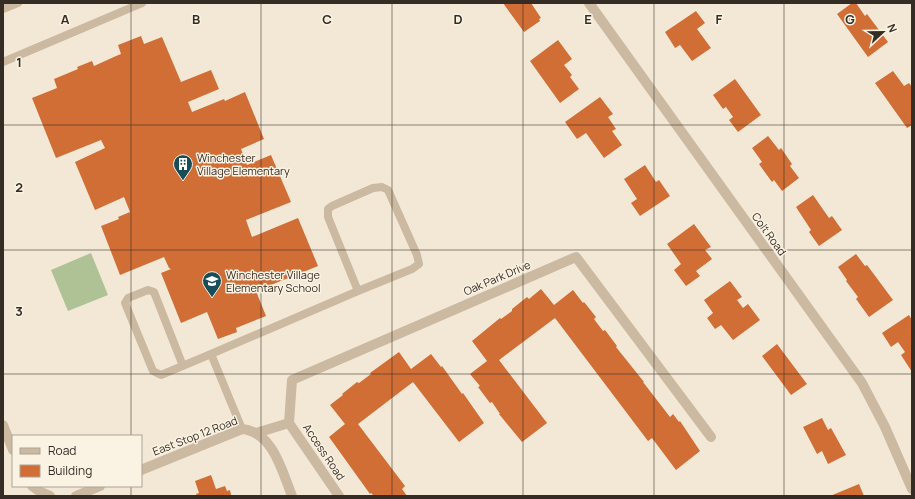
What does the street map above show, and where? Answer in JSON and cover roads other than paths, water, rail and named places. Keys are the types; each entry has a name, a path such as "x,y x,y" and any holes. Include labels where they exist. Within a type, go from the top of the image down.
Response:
{"street":[{"name":"Colt Road","path":"588,3 862,383 885,427 912,489"},
{"name":"Oak Park Drive","path":"289,422 292,380 576,257 711,437"},
{"path":"256,433 289,422"},
{"name":"Access Road","path":"289,422 339,496"},
{"path":"3,425 12,448"},
{"name":"East Stop 12 Road","path":"142,470 242,429 256,433 273,450 292,496"},
{"path":"33,487 38,491 50,496"},
{"path":"76,496 98,487"}],"lane":[{"path":"3,9 18,3"},
{"path":"3,62 142,3"},
{"path":"183,366 154,292 148,290 128,298 125,303 153,371 161,375 183,366 358,291 412,269 419,264 417,255 388,190 382,187 374,188 328,209 328,217 358,291"},
{"path":"211,354 242,429"}],"place":[{"name":"Winchester Village Elementary","path":"183,181"},
{"name":"Winchester Village Elementary School","path":"212,298"}]}
